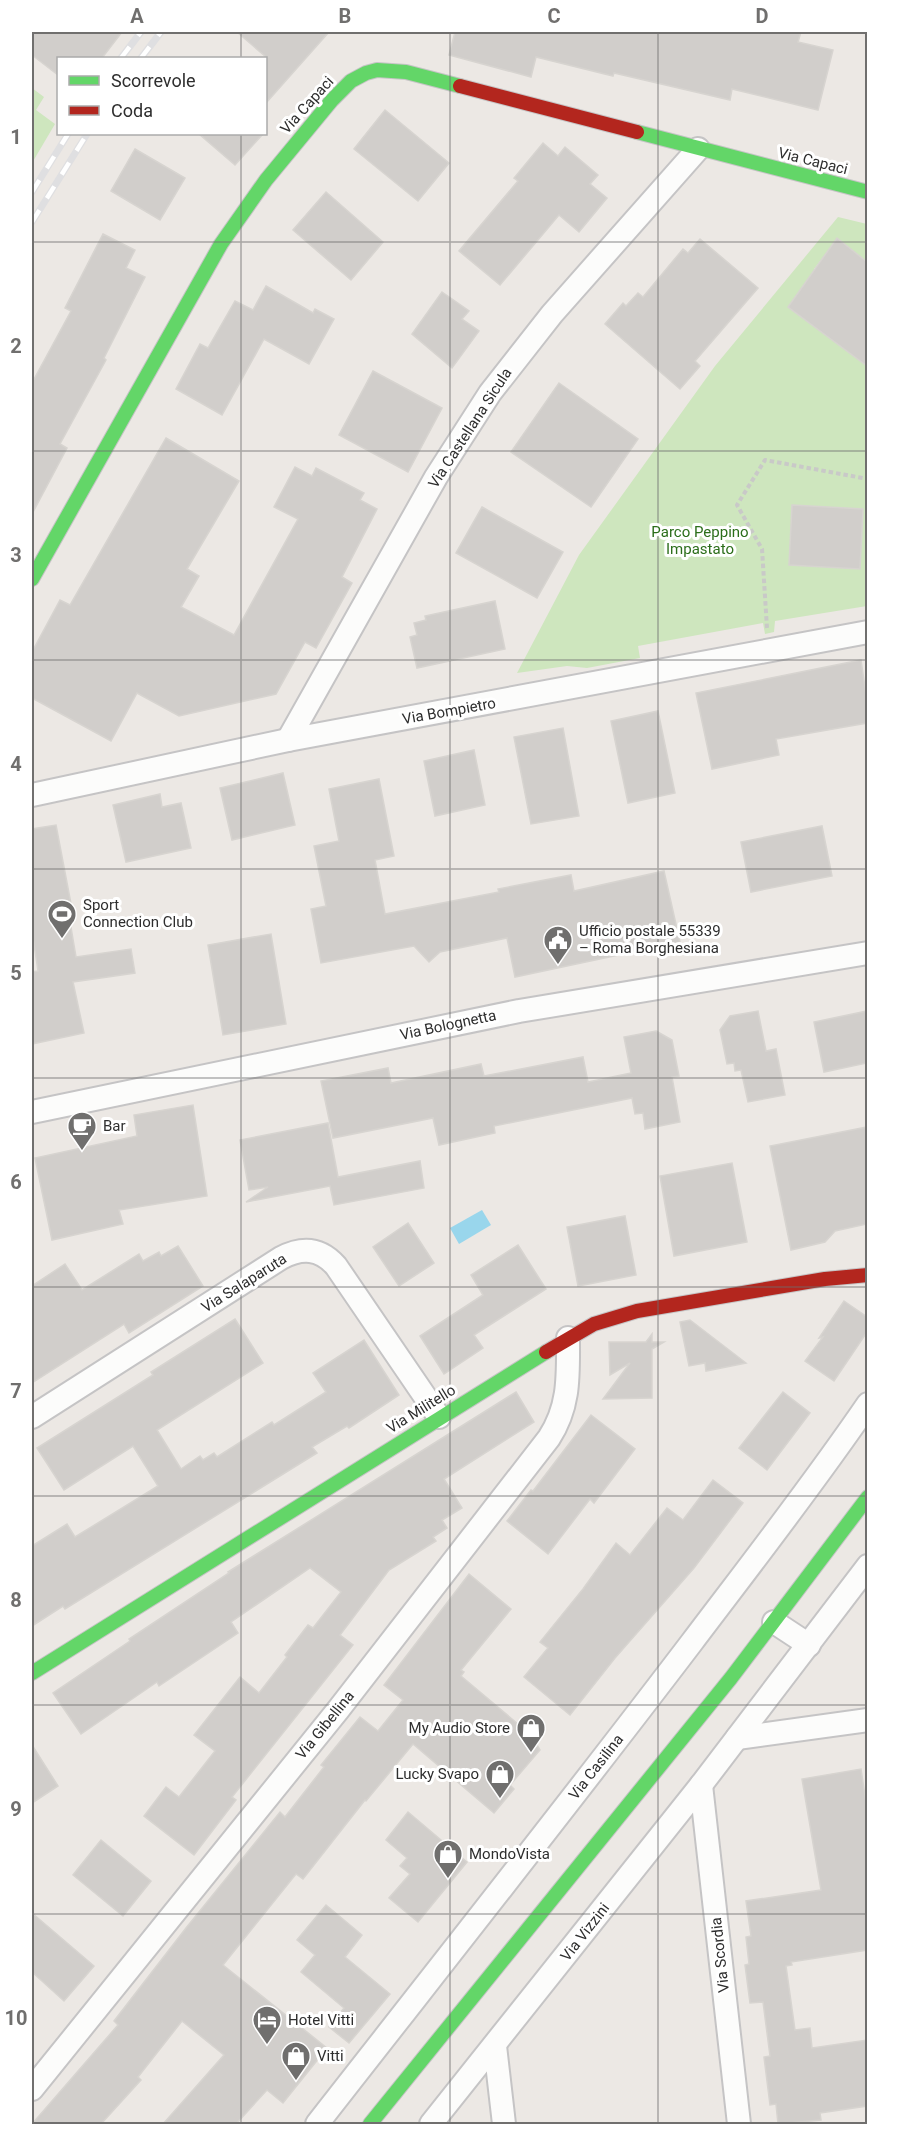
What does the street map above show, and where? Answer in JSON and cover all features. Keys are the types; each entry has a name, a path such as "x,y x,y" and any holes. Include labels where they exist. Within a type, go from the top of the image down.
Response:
{"street":[{"name":"Via Capaci","path":"32,579 221,244 241,213 266,177 339,92 367,72 386,69 411,73 867,192"},
{"name":"Via Castellana Sicula","path":"288,740 436,477 490,393 552,314 698,148"},
{"name":"Via Bompietro","path":"32,795 288,740 867,632"},
{"name":"Via Bolognetta","path":"32,1112 519,1011 867,953"},
{"name":"Via Salaparuta","path":"32,1418 281,1258 303,1250 318,1252 336,1266 439,1417"},
{"name":"Via Militello","path":"32,1673 439,1417 594,1324 637,1311 825,1279 867,1275"},
{"name":"Via Gibellina","path":"32,2089 338,1710 549,1438 562,1413 567,1397 568,1338"},
{"name":"Via Casilina","path":"316,2124 641,1709 792,1509 867,1404"},
{"path":"370,2124 701,1716 867,1497"},
{"path":"774,1622 809,1644 867,1566"},
{"name":"Via Vizzini","path":"431,2124 701,1785 809,1644"},
{"path":"737,1738 867,1720"},
{"name":"Via Scordia","path":"701,1785 739,2124"},
{"path":"495,2046 504,2124"}],"path":[{"path":"769,652 762,549 737,505 765,460 867,479"}],"green space":[{"path":"32,88 44,97 36,110 55,124 32,163"},
{"name":"Parco Peppino Impastato","path":"838,217 867,224 867,262 837,239 814,269 835,285 805,284 788,307 867,366 867,606 775,621 774,632 765,634 763,623 638,646 640,658 587,668 567,666 517,673 579,555 715,366"}],"water":[{"path":"482,1210 491,1225 459,1244 450,1228"}],"building":[{"path":"32,32 122,32 103,57 57,57 57,74 32,55"},
{"path":"237,32 329,32 267,102 266,57"},
{"path":"455,32 801,32 798,42 833,50 818,110 732,89 730,100 614,73 613,76 536,57 531,77 449,55"},
{"path":"385,110 449,163 418,201 354,149"},
{"path":"200,135 262,135 235,165"},
{"path":"543,143 558,156 565,147 598,175 590,184 607,198 579,232 559,215 500,285 459,251 518,181 514,178"},
{"path":"135,149 185,178 160,220 111,191"},
{"path":"326,192 383,242 351,280 293,230"},
{"path":"103,234 135,250 126,268 145,277 104,358 106,360 60,444 67,448 32,514 32,383 71,311 65,308"},
{"path":"837,238 867,262 867,366 788,307"},
{"path":"700,239 758,288 695,361 700,366 680,389 605,324 623,303 626,306 638,293 643,297 683,249 688,253"},
{"path":"266,286 313,313 315,309 334,319 309,364 264,339 222,415 176,389 200,344 208,348 235,301 253,310"},
{"path":"442,292 469,311 462,319 479,331 452,368 412,334"},
{"path":"373,371 442,408 408,472 339,435"},
{"path":"559,383 638,439 591,507 511,452"},
{"path":"166,438 239,481 187,569 199,576 181,607 234,635 298,519 274,507 295,467 312,476 316,468 364,493 360,500 377,509 342,577 352,583 316,648 305,642 276,694 179,716 137,693 111,741 32,698 32,652 60,600 70,605"},
{"path":"792,505 863,509 860,569 789,565"},
{"path":"482,507 563,552 537,598 456,553"},
{"path":"495,601 505,649 417,668 410,637 417,635 414,623 426,620 425,616"},
{"path":"861,660 867,701 867,723 776,739 779,755 712,769 696,693"},
{"path":"658,711 675,793 628,803 611,721"},
{"path":"563,728 579,816 531,824 514,737"},
{"path":"474,750 485,805 435,816 424,761"},
{"path":"283,773 295,825 232,840 220,788"},
{"path":"379,779 394,856 375,860 385,914 499,892 498,889 571,875 574,891 664,871 680,942 515,977 507,938 440,952 429,962 414,946 321,963 311,909 326,906 314,846 339,841 329,789"},
{"path":"160,794 162,807 181,803 191,848 126,862 113,805"},
{"path":"56,825 72,909 68,910 76,957 131,949 135,973 73,982 84,1033 32,1044 32,972 38,971 32,931 32,829"},
{"path":"822,826 832,876 751,892 741,842"},
{"path":"271,934 286,1024 223,1035 208,945"},
{"path":"758,1011 766,1051 776,1049 785,1095 748,1102 741,1070 735,1071 734,1063 727,1064 720,1030 730,1016"},
{"path":"867,1011 867,1063 824,1072 814,1022"},
{"path":"656,1031 672,1040 679,1076 672,1077 680,1122 645,1129 643,1113 635,1114 632,1098 494,1126 495,1133 439,1145 433,1118 333,1138 321,1081 388,1068 391,1083 481,1064 484,1076 583,1057 588,1082 631,1073 624,1037"},
{"path":"193,1105 207,1196 119,1210 123,1224 52,1240 35,1158 137,1136 134,1115"},
{"path":"328,1123 338,1177 420,1161 424,1188 334,1205 330,1186 246,1202 268,1187 249,1190 240,1140"},
{"path":"867,1127 867,1224 835,1231 825,1242 791,1250 770,1146"},
{"path":"732,1163 747,1242 674,1256 660,1176"},
{"path":"625,1216 636,1275 578,1286 567,1227"},
{"path":"408,1223 434,1263 399,1286 373,1247"},
{"path":"518,1245 546,1289 474,1335 483,1348 444,1374 420,1336 483,1295 471,1275"},
{"path":"178,1246 203,1286 129,1333 124,1324 32,1383 32,1286 65,1264 82,1290 139,1254 143,1261 159,1252 161,1256"},
{"path":"844,1301 867,1317 867,1332 834,1381 805,1361 823,1337 819,1338"},
{"path":"235,1319 263,1363 157,1430 181,1469 200,1456 203,1460 214,1453 217,1457 272,1422 274,1425 326,1392 313,1373 364,1340 399,1395 349,1428 347,1426 312,1447 317,1453 65,1609 63,1606 32,1626 32,1546 67,1524 75,1537 158,1486 133,1446 64,1490 37,1448 153,1375 151,1372"},
{"path":"690,1320 746,1363 706,1371 705,1363 689,1366 680,1322"},
{"path":"652,1334 652,1342 664,1342 652,1349 652,1398 603,1399 630,1363 610,1375 609,1342 646,1342"},
{"path":"516,1392 534,1422 444,1479 462,1508 442,1520 447,1528 433,1537 436,1541 389,1570 340,1635 353,1645 232,1797 236,1800 194,1855 144,1816 166,1787 179,1797 215,1751 194,1735 240,1677 259,1693 308,1625 313,1628 341,1592 310,1568 231,1622 238,1633 159,1686 157,1682 81,1734 53,1693 228,1572"},
{"path":"783,1392 810,1413 767,1470 739,1448"},
{"path":"591,1415 635,1449 594,1503 590,1499 548,1554 507,1521"},
{"path":"713,1480 743,1503 694,1568 615,1658 570,1715 524,1677 548,1648 540,1642 583,1589 616,1543 630,1555 667,1508 683,1520"},
{"path":"469,1574 511,1609 461,1670 464,1672 461,1676 531,1735 540,1750 510,1785 514,1789 494,1813 413,1744 365,1800 303,1879 296,1874 223,1965 327,2048 283,2103 267,2090 236,2124 163,2124 224,2055 182,2021 138,2077 141,2080 101,2124 32,2124 118,2025 114,2021 186,1928 280,1812 285,1817 324,1767 321,1765 360,1717 378,1731 403,1700 384,1685"},
{"path":"32,1745 58,1786 32,1803"},
{"path":"861,1769 867,1809 867,1950 791,1962 792,1965 786,1966 795,2030 810,2028 812,2048 867,2040 867,2106 820,2113 821,2120 778,2124 776,2104 770,2105 764,2057 770,2056 763,2002 750,2003 745,1965 749,1964 746,1937 751,1936 746,1901 821,1890 802,1779"},
{"path":"408,1812 467,1862 418,1922 389,1898 410,1874 400,1866 407,1858 386,1840"},
{"path":"101,1840 151,1881 123,1916 73,1875"},
{"path":"326,1905 362,1935 345,1957 390,1994 349,2043 329,2027 344,2008 301,1972 315,1955 297,1940"},
{"path":"32,1913 94,1966 64,2001 32,1972"}],"railway":[{"path":"122,57 141,32"},
{"path":"142,57 161,32"},
{"path":"32,192 67,135"},
{"path":"32,222 86,135"}],"traffic: fast":[{"path":"32,579 221,244 266,180 332,100 351,81 377,70 406,72 460,86"},
{"path":"637,132 868,192"},
{"path":"32,1673 546,1352"},
{"path":"370,2124 731,1678 868,1497"}],"traffic: jam":[{"path":"460,86 637,132"},
{"path":"546,1352 594,1324 637,1311 825,1279 868,1275"}],"place":[{"name":"Sport Connection Club","path":"62,940"},
{"name":"Ufficio postale 55339 – Roma Borghesiana","path":"558,966"},
{"name":"Bar","path":"82,1152"},
{"name":"My Audio Store","path":"531,1754"},
{"name":"Lucky Svapo","path":"500,1800"},
{"name":"MondoVista","path":"448,1880"},
{"name":"Hotel Vitti","path":"267,2046"},
{"name":"Vitti","path":"296,2082"}]}
